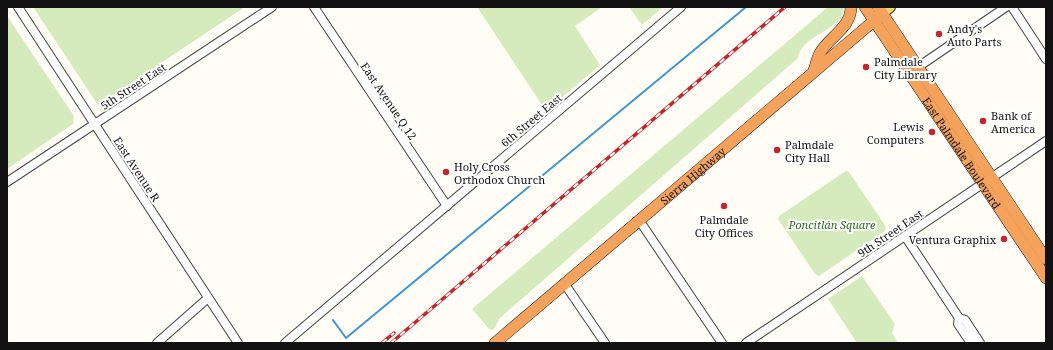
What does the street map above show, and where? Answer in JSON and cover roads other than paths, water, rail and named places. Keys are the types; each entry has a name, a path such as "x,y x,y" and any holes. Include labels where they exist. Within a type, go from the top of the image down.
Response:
{"highway":[{"path":"814,71 820,52 846,23 851,13 851,7"},
{"name":"East Palmdale Boulevard","path":"865,7 881,12 918,67 988,180 1046,278"},
{"name":"Sierra Highway","path":"495,343 881,12"},
{"name":"East Palmdale Boulevard","path":"881,12 988,180 1046,259"}],"street":[{"name":"East Avenue R","path":"18,7 238,343"},
{"name":"5th Street East","path":"7,182 272,7"},
{"name":"East Avenue Q 12","path":"314,7 447,206"},
{"name":"6th Street East","path":"285,343 681,7"},
{"path":"918,67 1006,7"},
{"path":"1012,7 1046,59"},
{"name":"9th Street East","path":"746,343 1046,142"},
{"path":"639,220 722,343"},
{"path":"905,236 959,318 965,320 980,343"},
{"path":"564,283 605,343"},
{"path":"156,343 208,298"},
{"path":"959,318 958,324 970,343"}],"waterway":[{"path":"333,320 346,338 746,7"}],"railway":[{"path":"391,343 785,7"},
{"path":"382,343 394,333"}],"place":[{"name":"Andy's Auto Parts","path":"939,34"},
{"name":"Palmdale City Library","path":"866,67"},
{"name":"Bank of America","path":"983,121"},
{"name":"Lewis Computers","path":"932,132"},
{"name":"Palmdale City Hall","path":"777,150"},
{"name":"Holy Cross Orthodox Church","path":"446,172"},
{"name":"Palmdale City Offices","path":"724,206"},
{"name":"Ventura Graphix","path":"1004,239"}],"park label":[{"name":"Poncitlán Square","path":"832,224"}]}
